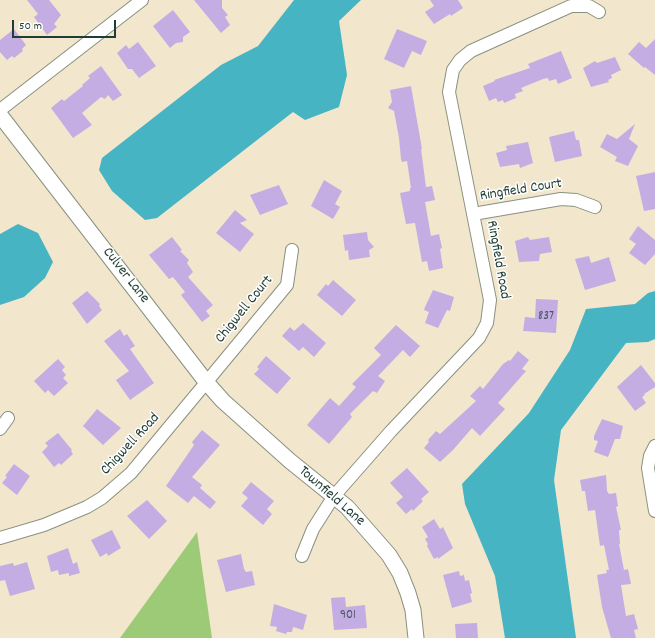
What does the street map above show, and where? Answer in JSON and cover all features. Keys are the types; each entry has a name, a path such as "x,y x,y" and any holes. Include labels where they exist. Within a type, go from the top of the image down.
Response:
{"street":[{"path":"0,110 142,0"},
{"name":"Ringfield Road","path":"302,556 313,529 334,496 391,431 479,338 487,324 490,300 449,92 454,70 460,60 471,51 571,6 589,6 599,12"},
{"name":"Culver Lane","path":"0,115 207,383 223,401 256,431"},
{"name":"Ringfield Court","path":"473,214 561,199 576,200 595,207"},
{"name":"Chigwell Court","path":"207,383 288,285 292,250"},
{"name":"Chigwell Road","path":"0,538 44,525 87,507 102,498 131,472 207,383"},
{"path":"0,429 8,418"},
{"name":"Townfield Lane","path":"256,431 334,496 367,528 389,555 400,572 414,610 416,638"},
{"path":"655,446 650,456 648,468 655,511"}],"green space":[{"path":"197,532 212,638 120,638"}],"water":[{"path":"294,0 361,0 339,21 347,75 339,107 305,120 293,112 157,218 145,220 112,191 99,170 102,158 221,65 258,46"},
{"path":"18,224 38,233 53,262 45,278 24,297 0,305 0,234"},
{"path":"655,291 655,339 648,342 626,343 561,430 554,480 576,638 505,638 495,576 465,504 462,484 529,413 570,350 586,309 635,304 648,293"}],"building":[{"path":"27,0 49,0 61,15 54,24 57,27 47,35 34,17 38,14"},
{"path":"194,0 222,0 222,8 228,15 225,17 230,25 221,33"},
{"path":"430,0 458,0 463,8 451,16 450,14 434,24 425,12 434,6"},
{"path":"173,10 190,32 183,37 183,42 176,43 170,48 153,26"},
{"path":"14,29 26,45 22,49 23,51 14,58 12,56 7,60 0,52 0,40"},
{"path":"397,29 427,41 421,55 412,51 404,68 384,59"},
{"path":"655,39 655,75 645,67 644,68 628,54 639,42 646,48"},
{"path":"138,42 156,66 139,78 132,69 128,69 117,53 126,45 129,49"},
{"path":"561,51 572,78 558,84 556,79 549,81 548,78 543,79 521,88 523,91 515,94 516,98 504,103 503,100 498,102 496,98 489,101 483,86 495,81 494,80 530,68 528,64"},
{"path":"615,57 621,70 611,75 612,78 608,80 609,82 591,87 583,68 595,61 597,63"},
{"path":"101,66 122,95 113,101 108,95 105,99 101,97 82,113 92,125 73,138 51,108 62,99 64,101 83,86 82,85 90,78 88,76"},
{"path":"411,86 422,149 426,187 432,186 435,200 425,202 431,236 439,234 442,248 440,249 443,268 429,271 427,261 422,262 415,223 406,224 400,193 410,191 411,188 407,161 402,162 394,111 388,108 392,102 390,90"},
{"path":"635,124 629,139 638,146 628,166 615,161 617,157 600,147 607,134 617,139"},
{"path":"574,131 576,140 579,140 582,156 555,162 549,137"},
{"path":"528,142 533,163 520,168 519,164 500,167 496,153 507,150 506,146"},
{"path":"655,172 655,209 644,211 636,176"},
{"path":"324,180 342,191 335,204 340,207 333,219 311,206"},
{"path":"279,185 288,204 260,215 250,195"},
{"path":"235,210 247,220 240,223 254,234 240,252 216,233"},
{"path":"638,226 655,240 655,254 645,265 629,253 636,244 629,239"},
{"path":"367,232 368,240 374,247 369,250 370,257 349,260 348,250 345,251 343,235"},
{"path":"172,237 182,250 180,251 189,260 187,263 193,272 188,277 213,305 206,311 210,316 202,322 181,295 185,292 173,277 169,279 149,255"},
{"path":"528,237 530,240 549,237 552,252 540,254 539,261 519,262 515,241"},
{"path":"589,256 591,263 609,257 616,281 585,290 575,259"},
{"path":"333,280 356,300 342,316 317,295 326,284 328,286"},
{"path":"433,290 454,297 450,311 447,310 438,328 425,323 429,312 424,310"},
{"path":"87,291 100,304 99,306 102,310 87,324 72,303"},
{"path":"536,299 558,300 556,333 523,331 525,317 535,318"},
{"path":"303,323 326,343 314,357 303,347 299,351 282,336 290,327 294,331"},
{"path":"396,325 420,346 410,357 403,350 378,376 385,381 377,393 373,391 350,414 352,417 329,444 307,425 330,398 339,406 356,387 352,384 381,355 374,348"},
{"path":"120,329 124,336 127,334 135,346 130,349 154,383 130,400 116,380 129,371 104,341"},
{"path":"518,351 529,360 522,369 526,371 498,403 505,409 480,436 472,428 453,450 440,462 424,448 429,442 428,440 436,431 440,434 476,401 470,396 480,386 483,389 503,364 509,360 510,361"},
{"path":"266,356 291,378 277,394 254,374 259,369 257,367"},
{"path":"58,359 65,367 62,370 66,375 63,378 68,383 54,396 48,390 45,393 34,381"},
{"path":"641,365 655,383 655,387 644,394 645,395 642,397 646,403 635,411 617,387"},
{"path":"97,409 121,428 103,445 83,426"},
{"path":"602,419 623,426 620,439 615,439 608,457 594,452 598,441 594,440 594,436"},
{"path":"202,430 220,445 192,477 202,485 200,488 216,502 210,509 194,496 188,503 166,486 194,445 192,442"},
{"path":"58,433 72,450 71,451 73,454 61,465 59,463 54,467 42,452 48,446 45,443"},
{"path":"14,464 30,476 17,495 2,483 7,477 5,476"},
{"path":"407,468 429,492 421,499 423,501 413,511 412,509 406,514 396,503 403,497 390,483"},
{"path":"606,475 607,491 609,494 616,493 618,506 616,507 621,530 619,530 619,544 624,570 628,569 631,584 621,585 626,616 634,614 638,629 634,630 636,638 611,638 602,607 597,575 607,573 606,570 609,570 604,545 600,546 595,510 588,511 585,491 582,491 580,480"},
{"path":"251,482 274,501 267,509 272,514 263,525 241,506 248,498 242,493"},
{"path":"147,500 167,521 149,539 127,516"},
{"path":"434,519 440,529 443,527 453,548 438,559 438,557 434,559 427,546 428,544 425,539 428,537 422,527"},
{"path":"112,530 121,548 108,556 107,553 100,557 91,540"},
{"path":"68,548 73,564 77,562 80,573 69,576 69,573 59,575 58,570 51,572 47,556"},
{"path":"241,554 244,569 246,572 252,571 255,585 226,592 217,560"},
{"path":"27,562 35,589 10,596 5,580 0,581 0,566 13,563 14,566"},
{"path":"459,571 460,576 464,575 465,581 469,580 472,593 470,594 472,602 452,608 443,575"},
{"path":"345,597 346,607 365,605 367,628 334,630 331,598"},
{"path":"274,604 307,615 303,630 293,627 292,632 287,632 286,634 276,631 277,627 270,626"},
{"path":"477,623 478,638 456,638 455,624"}]}
